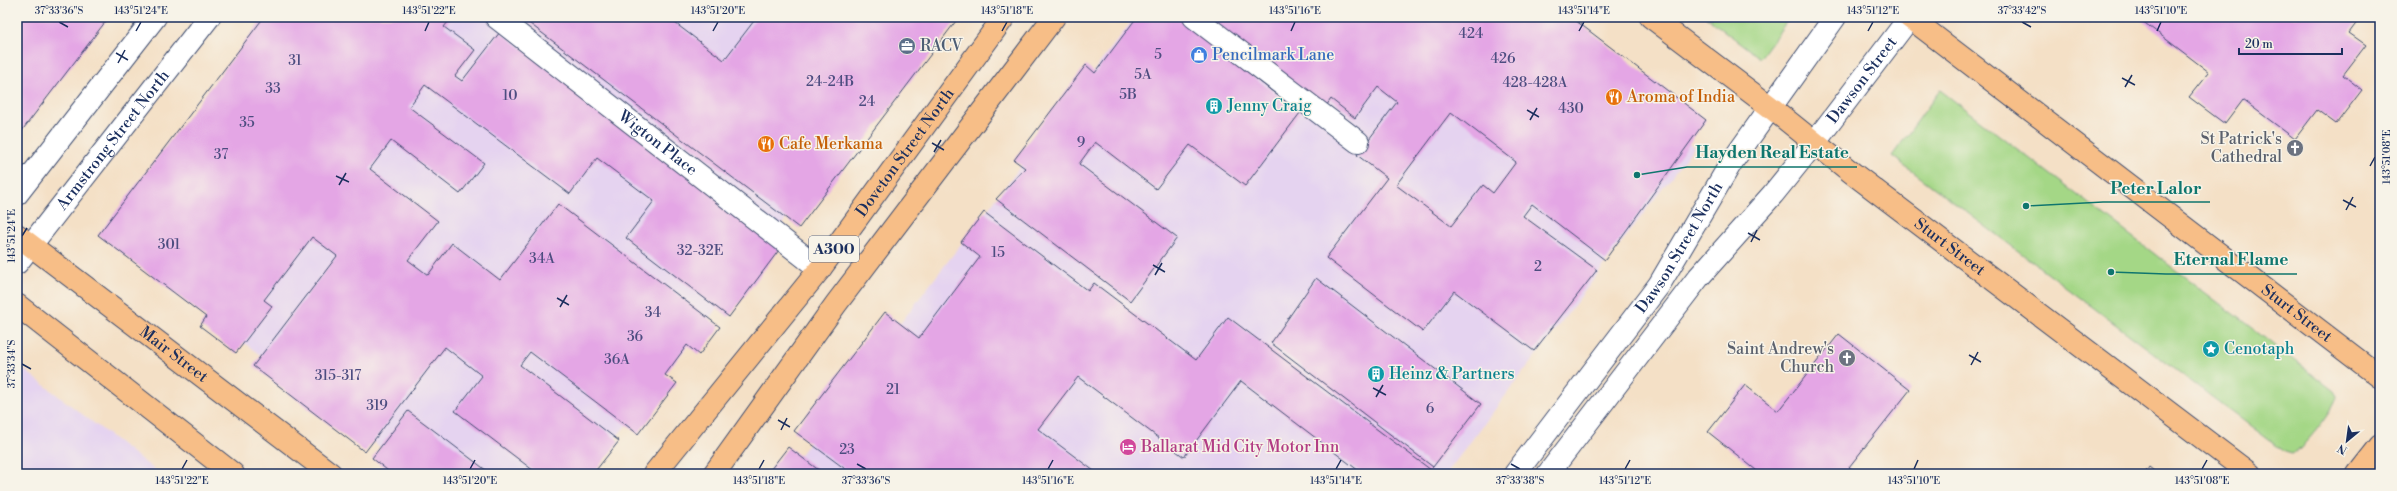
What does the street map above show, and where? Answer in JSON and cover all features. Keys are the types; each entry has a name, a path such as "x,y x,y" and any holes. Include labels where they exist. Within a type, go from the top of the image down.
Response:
{"main road":[{"name":"Doveton Street North","path":"654,474 820,269 1004,17"},
{"name":"A300","path":"714,474 836,304 1054,17"},
{"name":"Sturt Street","path":"1651,17 1769,106 1860,180 2250,474"},
{"name":"Sturt Street","path":"1910,17 2380,377"},
{"name":"Mair Street","path":"24,240 331,474"},
{"path":"17,305 233,474"},
{"path":"2358,474 2380,446"}],"street":[{"path":"17,194 154,17"},
{"name":"Armstrong Street North","path":"17,263 24,240 209,17"},
{"name":"Wigton Place","path":"496,17 820,269"},
{"path":"1194,17 1358,142"},
{"name":"Dawson Street North","path":"1516,474 1659,285 1727,168 1769,106 1835,17"},
{"name":"Dawson Street","path":"1815,142 1910,17"},
{"name":"Dawson Street North","path":"1548,474 1698,278 1773,194 1815,142"}],"shaded area":[{"path":"285,17 943,17 588,474 415,474 113,242"},
{"path":"1135,17 1522,17 1694,147 1446,474 785,474"},
{"path":"22,368 160,474 17,474 17,375"}],"green space":[{"path":"1706,17 1790,17 1760,58"},
{"path":"1940,90 2334,391 2337,396 2331,409 2318,428 2303,445 2292,454 2285,452 1892,156"}],"building":[{"path":"17,17 109,17 17,137"},
{"path":"264,17 452,17 444,27 475,50 455,76 462,81 500,32 782,246 729,317 626,238 654,201 597,158 570,194 425,85 409,107 484,163 460,194 391,141 370,169 438,221 408,260 428,275 452,243 500,280 558,204 720,327 699,355 687,345 665,375 677,383 638,434 530,352 520,365 619,441 593,474 538,474 455,411 482,376 445,347 365,452 253,366 337,256 312,237 264,300 272,306 236,353 200,326 206,317 98,235"},
{"path":"521,17 667,17 724,60 757,17 959,17 799,228"},
{"path":"1137,17 1571,17 1706,120 1605,260 1532,204 1523,216 1597,270 1534,351 1454,291 1423,332 1326,258 1387,178 1357,155 1397,102 1378,87 1355,118 1331,99 1324,109 1204,38 1300,113 1245,186 1190,145 1156,189 1095,142 1079,164 1177,238 1130,301 996,199 1025,168 1014,160 1086,65 1095,73","holes":["1451,112 1516,162 1493,193 1483,185 1451,226 1396,185"]},
{"path":"2137,17 2361,17 2349,33 2366,45 2343,75 2362,90 2336,124 2317,110 2295,139 2243,100 2225,124 2189,97 2209,72"},
{"path":"984,212 1088,291 1094,283 1196,360 1228,317 1431,470 1428,474 1363,474 1241,381 1184,457 1078,377 1038,429 1098,474 852,474 794,431 885,312 919,338 980,257 961,242"},
{"name":"Heinz & Partners","path":"1316,278 1481,404 1433,467 1271,343"},
{"path":"1839,334 1910,390 1849,467 1858,474 1761,474 1708,432 1745,385 1778,411"},
{"path":"408,411 491,474 392,474 372,458"},
{"path":"788,447 824,474 767,474"},
{"path":"2149,467 2158,474 2145,473"}],"place":[{"name":"RACV","path":"907,46"},
{"name":"Pencilmark Lane","path":"1199,55"},
{"name":"Aroma of India","path":"1614,97"},
{"name":"Jenny Craig","path":"1214,106"},
{"name":"Cafe Merkama","path":"766,144"},
{"name":"St Patrick's Cathedral","path":"2295,148"},
{"name":"Hayden Real Estate","path":"1637,175"},
{"name":"Peter Lalor","path":"2026,206"},
{"name":"Eternal Flame","path":"2111,272"},
{"name":"Cenotaph","path":"2211,349"},
{"name":"Saint Andrew's Church","path":"1847,358"},
{"name":"Heinz & Partners","path":"1376,374"},
{"name":"Ballarat Mid City Motor Inn","path":"1128,447"}]}
